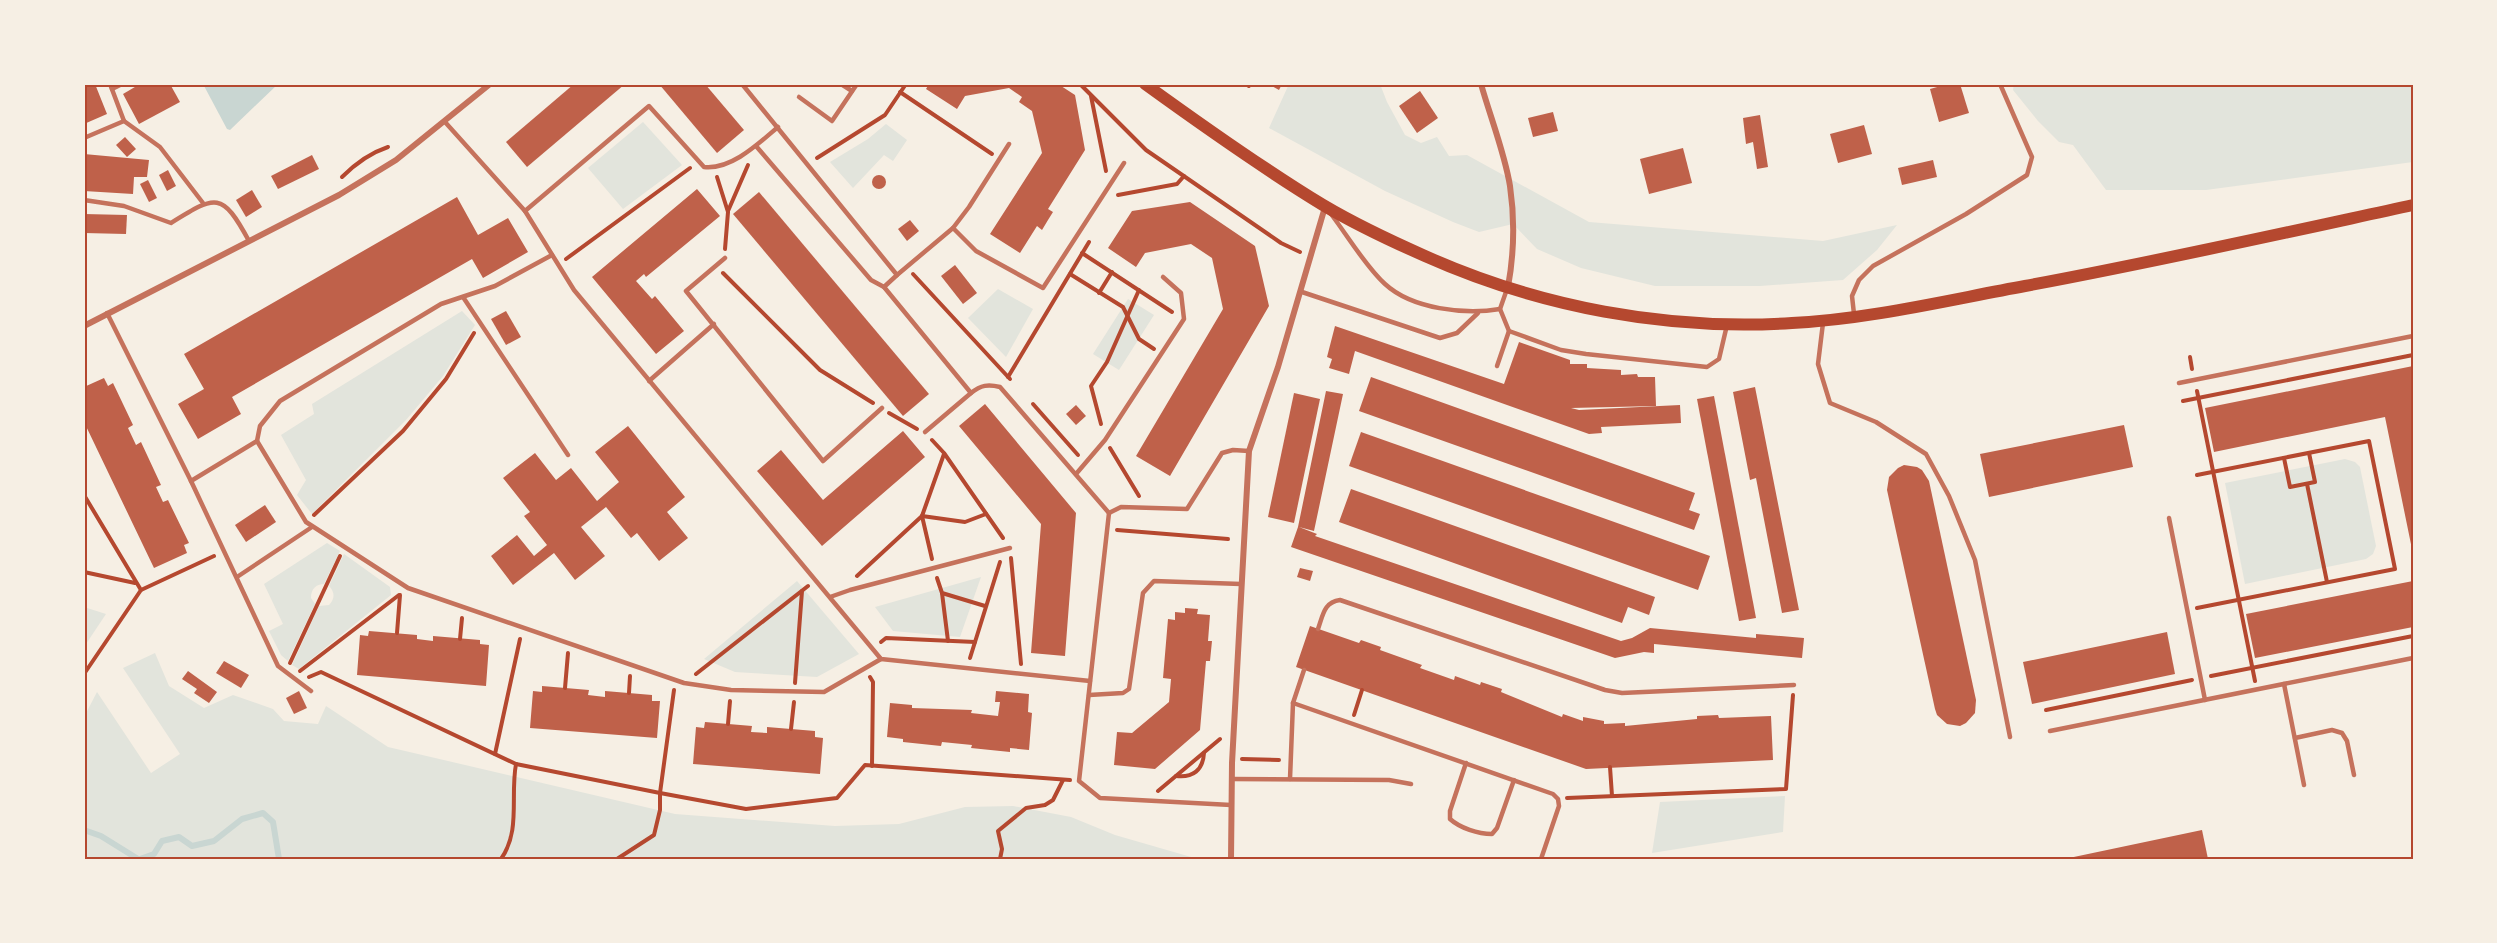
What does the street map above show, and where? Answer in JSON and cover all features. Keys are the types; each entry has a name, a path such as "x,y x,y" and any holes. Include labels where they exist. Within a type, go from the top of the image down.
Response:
{"main road":[{"path":"1145,84 1326,207 1427,257 1508,287 1604,312 1659,320 1727,325 1854,317 2062,279 2413,205"},
{"path":"1160,84 1175,106"}],"street":[{"path":"84,326 339,195 396,160 490,84"},
{"path":"1481,84 1510,185 1513,252 1508,287"},
{"path":"1231,859 1232,758 1249,451 1302,292 1326,207"}],"lane":[{"path":"122,84 111,87 124,121 160,147 203,203"},
{"path":"742,84 897,275"},
{"path":"841,84 852,91"},
{"path":"799,97 832,122 857,84"},
{"path":"1854,317 1852,296 1859,280 1873,266 1966,214 2027,175 2032,157 2000,84"},
{"path":"525,211 649,106 697,162 704,167 714,168 756,146 777,127"},
{"path":"84,138 124,121"},
{"path":"445,122 525,211 574,290 881,659"},
{"path":"884,287 952,228 1009,144"},
{"path":"756,146 871,280 884,287 971,393"},
{"path":"952,228 976,251 1043,288 1124,163"},
{"path":"84,200 124,206 171,223 203,203 213,202 226,206 249,241"},
{"path":"1326,207 1384,283 1396,292 1419,302 1458,312 1500,309"},
{"path":"191,481 257,441 261,426 280,401 441,304 495,286 552,255"},
{"path":"725,258 686,291 823,461 882,408"},
{"path":"1076,474 1106,440 1184,319 1181,293 1163,278"},
{"path":"1497,366 1509,331 1500,309 1508,287"},
{"path":"1302,292 1440,338 1457,333 1478,312"},
{"path":"463,297 568,455"},
{"path":"107,313 225,550 278,666 311,691"},
{"path":"1823,320 1818,364 1830,403 1876,422 1926,453 1949,496 1975,560 2010,736"},
{"path":"649,381 714,324"},
{"path":"1509,331 1562,350 1707,367 1719,359 1727,325"},
{"path":"2179,383 2413,336"},
{"path":"925,432 980,387 991,385 1000,387 1109,513 1079,781 1100,798 1231,805"},
{"path":"257,441 306,522 408,588 523,626 675,681 731,690 824,692 881,659 1090,681"},
{"path":"1109,513 1121,507 1187,509 1222,453 1233,450 1249,451"},
{"path":"2169,518 2205,700"},
{"path":"237,576 312,526"},
{"path":"830,597 1011,548"},
{"path":"1089,695 1123,693 1129,689 1143,593 1154,581 1241,584"},
{"path":"1318,628 1325,607 1332,601 1340,600 1605,690 1622,693 1794,685"},
{"path":"2050,731 2413,658"},
{"path":"1290,779 1293,703 1304,670"},
{"path":"2284,684 2304,785"},
{"path":"1293,703 1553,794 1558,799 1559,807 1541,859"},
{"path":"2295,738 2332,730 2342,733 2347,741 2354,775"},
{"path":"1466,764 1450,811 1450,819 1456,824 1484,834 1492,834 1497,828 1514,780"},
{"path":"1232,779 1389,780 1411,784"}],"path":[{"path":"817,158 885,115 906,84"},
{"path":"1080,84 1146,150 1281,243 1312,257"},
{"path":"900,92 1000,159"},
{"path":"1091,95 1109,186"},
{"path":"725,258 728,212 756,146"},
{"path":"339,195 337,182 352,167 378,150 388,147"},
{"path":"810,150 825,167"},
{"path":"558,265 697,162"},
{"path":"714,168 728,212"},
{"path":"1116,195 1177,184 1184,176"},
{"path":"1000,387 1094,234"},
{"path":"1082,253 1184,319"},
{"path":"716,265 820,370 904,423 925,432 944,453 1011,548 1022,674"},
{"path":"906,267 1015,385"},
{"path":"1099,292 1112,272"},
{"path":"1070,274 1123,308 1139,339 1162,354"},
{"path":"1139,290 1107,362 1091,386 1106,440 1145,507"},
{"path":"306,522 403,431 446,379 481,322"},
{"path":"2182,401 2413,355"},
{"path":"2190,357 2256,690"},
{"path":"1030,401 1087,464"},
{"path":"2187,610 2395,569 2369,441 2197,475"},
{"path":"850,590 849,583 922,516 944,453"},
{"path":"2284,458 2290,487 2307,484 2315,482 2309,453"},
{"path":"2307,484 2327,582"},
{"path":"84,495 141,590"},
{"path":"922,516 965,522 986,514"},
{"path":"922,516 942,593 948,641"},
{"path":"1107,529 1228,539"},
{"path":"286,672 344,547"},
{"path":"84,674 141,590 225,550"},
{"path":"968,668 1004,550"},
{"path":"84,572 136,583"},
{"path":"684,683 816,580"},
{"path":"292,677 408,588"},
{"path":"791,729 802,591"},
{"path":"942,593 986,606"},
{"path":"397,633 400,595"},
{"path":"460,639 463,607"},
{"path":"495,754 523,626"},
{"path":"2046,710 2413,636"},
{"path":"872,648 886,638 975,642"},
{"path":"565,688 569,643"},
{"path":"629,693 631,665"},
{"path":"865,668 873,682 872,766"},
{"path":"297,681 321,672 516,764 746,809 837,798 865,765 1079,781"},
{"path":"617,859 654,835 660,810 660,794 675,681"},
{"path":"1558,799 1786,789 1794,685"},
{"path":"728,724 731,690"},
{"path":"1351,723 1362,690"},
{"path":"1147,801 1220,739"},
{"path":"1176,776 1193,775 1203,761 1204,752"},
{"path":"1232,758 1291,761"},
{"path":"501,859 508,848 514,819 516,764"},
{"path":"1610,768 1612,796"},
{"path":"1000,859 1002,849 998,831 1026,808 1045,805 1053,800 1063,780"}],"shaded area":[{"path":"203,84 278,84 230,130 227,129"},
{"path":"1289,84 1380,84 1405,135 1421,143 1437,137 1449,156 1467,155 1589,222 1823,241 1897,225 1877,250 1843,280 1760,286 1655,286 1581,268 1537,249 1513,224 1479,232 1453,222 1385,191 1269,128"},
{"path":"2014,84 2413,84 2413,162 2206,190 2106,190 2073,145 2059,142 2038,121 2013,90"},
{"path":"643,122 682,165 623,209 588,168"},
{"path":"886,124 907,140 893,161 884,155 853,188 830,162 868,139"},
{"path":"998,289 1033,309 1006,357 968,318"},
{"path":"1128,299 1154,315 1119,370 1093,354"},
{"path":"462,311 475,325 443,376 406,420 312,514 297,495 306,480 281,435 314,414 312,404"},
{"path":"2345,459 2355,462 2360,467 2376,546 2373,554 2366,559 2245,584 2225,483"},
{"path":"327,543 340,551 324,584 316,586 313,590 311,598 315,604 288,661 281,655 269,631 283,624 264,584"},
{"path":"344,554 390,587 391,595 299,669 292,665 319,606 329,605 333,598 329,586"},
{"path":"981,577 960,637 893,631 875,607"},
{"path":"797,581 859,654 817,677 735,672 704,659"},
{"path":"84,607 106,614 84,647"},
{"path":"155,653 169,686 204,708 233,695 273,709 284,721 318,724 326,706 388,747 675,814 835,826 899,824 965,807 1013,806 1071,817 1115,835 1198,859 84,859 84,717 97,692 151,773 180,754 123,668"},
{"path":"1785,796 1783,832 1652,853 1660,802"}],"building":[{"path":"84,84 95,84 107,114 84,124"},
{"path":"140,84 170,84 180,102 139,124 123,94"},
{"path":"574,84 625,84 527,167 506,142"},
{"path":"659,84 705,84 744,130 717,153"},
{"path":"929,84 1058,84 1075,95 1085,150 1048,209 1053,212 1042,230 1037,226 1020,253 990,234 1042,153 1032,111 1019,102 1022,97 1009,88 965,96 957,109 926,89"},
{"path":"1268,84 1282,84 1279,90"},
{"path":"1948,84 1960,84 1969,113 1939,122 1930,89"},
{"path":"1420,91 1438,118 1417,133 1399,106"},
{"path":"1553,112 1558,131 1533,137 1528,118"},
{"path":"1760,115 1768,167 1757,169 1753,142 1746,144 1743,118"},
{"path":"1864,125 1872,154 1838,163 1830,134"},
{"path":"125,137 136,149 127,157 116,145"},
{"path":"1683,148 1692,183 1649,194 1640,159"},
{"path":"84,154 149,160 147,177 134,177 133,194 84,191"},
{"path":"312,155 319,169 278,189 271,176"},
{"path":"1933,160 1937,177 1902,185 1898,168"},
{"path":"168,170 176,186 167,191 159,175"},
{"path":"879,175 884,177 886,182 884,187 879,189 874,187 872,182 874,177"},
{"path":"148,180 157,198 149,202 140,184"},
{"path":"697,189 720,216 646,277 644,274 636,281 652,299 655,296 684,331 656,354 592,277"},
{"path":"252,190 262,207 246,217 236,200"},
{"path":"759,192 929,394 903,416 733,214"},
{"path":"457,197 478,235 508,218 528,252 483,278 472,259 232,397 241,414 198,439 178,404 204,389 184,354"},
{"path":"1190,202 1255,246 1269,306 1170,476 1136,456 1223,309 1212,258 1191,244 1145,253 1136,267 1108,248 1132,211"},
{"path":"84,214 127,215 126,234 84,233"},
{"path":"910,220 919,231 907,241 898,229"},
{"path":"955,265 977,293 963,304 941,276"},
{"path":"506,311 521,337 506,345 491,319"},
{"path":"1335,326 1504,384 1519,342 1570,360 1570,364 1587,364 1587,368 1621,370 1621,375 1637,374 1638,377 1655,377 1656,406 1571,408 1579,410 1680,405 1681,423 1601,427 1602,433 1589,434 1355,351 1349,374 1329,368 1332,359 1327,357"},
{"path":"2413,366 2413,554 2385,417 2214,452 2205,408"},
{"path":"1371,377 1695,493 1689,510 1700,514 1694,530 1359,411"},
{"path":"104,378 108,386 113,383 133,425 128,428 136,445 141,442 161,485 156,487 163,502 168,500 189,543 184,545 187,553 154,568 84,422 84,387"},
{"path":"1755,387 1799,610 1782,613 1756,478 1750,480 1733,392"},
{"path":"1326,391 1343,394 1314,531 1299,527 1317,534 1315,536 1621,641 1650,628 1756,638 1756,634 1804,638 1802,658 1654,644 1654,653 1644,652 1615,658 1291,547 1298,527"},
{"path":"1294,393 1320,399 1294,523 1268,517"},
{"path":"1714,396 1756,618 1739,621 1697,399"},
{"path":"985,404 1076,513 1065,656 1031,653 1041,524 959,426"},
{"path":"1076,405 1086,416 1076,425 1066,414"},
{"path":"2124,425 2133,467 1989,497 1980,454"},
{"path":"628,426 685,497 667,512 688,538 659,561 637,533 631,538 606,507 581,527 605,556 575,580 554,553 513,585 491,556 517,535 534,556 547,545 524,516 530,512 503,478 535,453 556,480 571,468 597,501 619,482 595,452"},
{"path":"903,431 925,457 822,546 757,471 781,450 823,500"},
{"path":"1361,432 1710,556 1698,590 1349,466"},
{"path":"1904,465 1922,470 1929,481 1976,700 1975,713 1960,726 1947,724 1937,715 1935,709 1887,490 1889,477"},
{"path":"1351,489 1655,597 1649,615 1628,607 1622,623 1339,522"},
{"path":"265,505 276,522 246,542 235,525"},
{"path":"1300,568 1313,571 1310,581 1297,577"},
{"path":"2413,581 2413,627 2255,658 2246,614"},
{"path":"1185,608 1198,609 1197,614 1210,615 1208,641 1212,641 1210,661 1206,661 1200,730 1155,769 1114,765 1117,732 1132,733 1169,702 1171,679 1163,678 1168,619 1175,620 1175,612 1185,613"},
{"path":"1310,626 1359,643 1361,640 1381,647 1380,650 1422,665 1420,668 1454,680 1455,676 1480,685 1481,682 1502,689 1501,692 1562,717 1563,714 1583,721 1583,717 1604,721 1604,724 1625,723 1625,726 1697,719 1697,716 1718,715 1719,718 1771,716 1773,760 1586,769 1296,667"},
{"path":"369,631 417,635 417,639 433,641 433,636 480,640 480,644 489,645 486,686 357,675 360,635 368,636"},
{"path":"2167,632 2175,674 2032,704 2023,662"},
{"path":"224,661 249,675 241,688 216,673"},
{"path":"188,671 217,692 209,703 194,693 197,689 182,679"},
{"path":"542,686 589,690 588,695 605,697 605,691 652,695 652,701 660,701 657,738 530,728 533,691 542,692"},
{"path":"299,691 307,708 294,714 286,698"},
{"path":"996,691 1029,694 1028,712 1032,713 1029,750 1010,748 1010,752 942,742 941,746 903,742 903,739 887,737 890,703 912,705 912,708 972,710 971,713 998,716 1000,702 995,702"},
{"path":"705,722 752,726 751,732 767,733 767,727 815,731 815,737 823,738 820,774 693,764 696,727 704,728"},
{"path":"2202,830 2208,859 2069,859 2069,858"}],"waterway":[{"path":"140,859 154,854 162,841 179,837 192,846 214,841 242,819 263,813 273,822 279,859"},
{"path":"84,830 101,836 138,859"}]}
